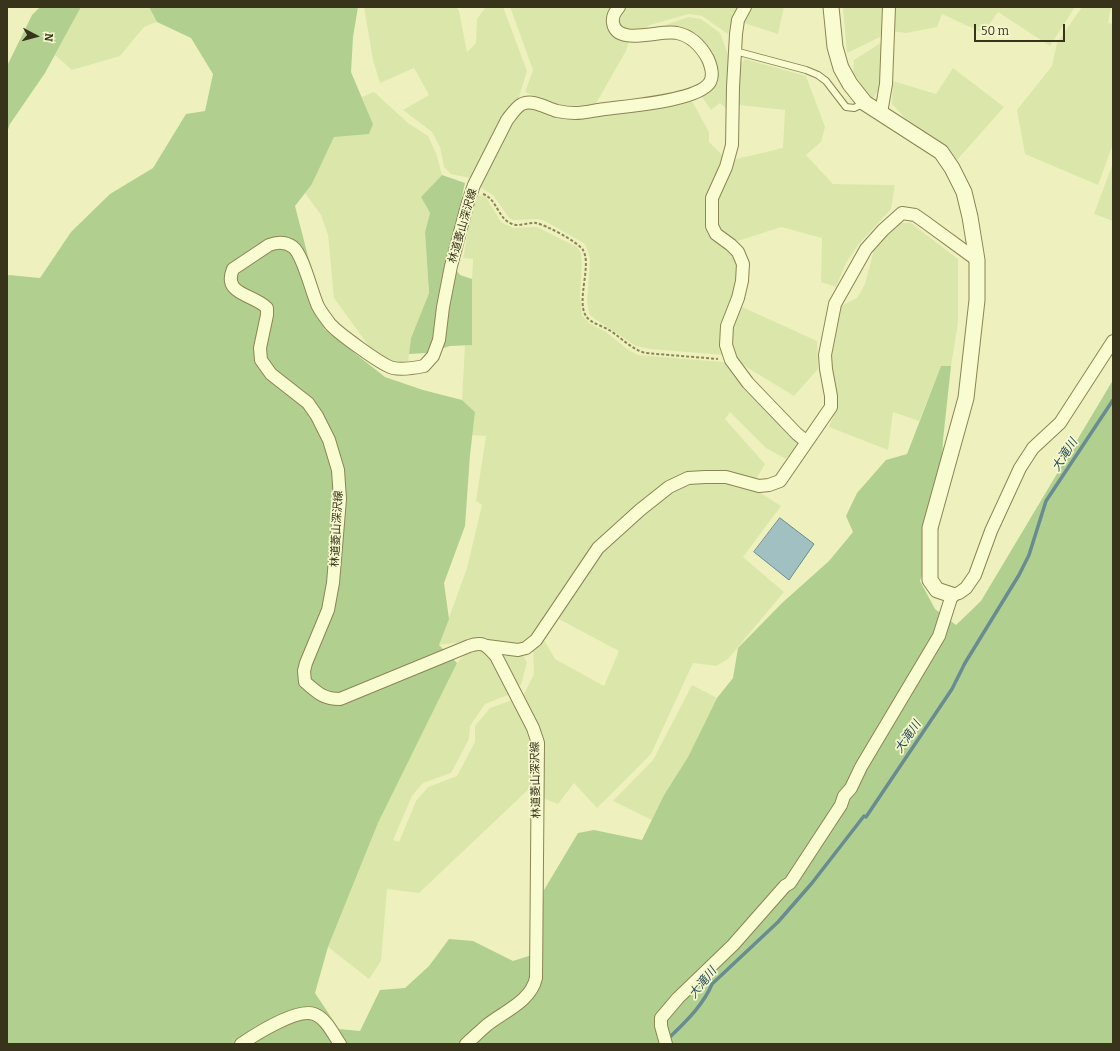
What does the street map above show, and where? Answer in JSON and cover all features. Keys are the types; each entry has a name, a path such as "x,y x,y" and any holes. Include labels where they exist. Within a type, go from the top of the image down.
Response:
{"street":[{"name":"林道菱山深沢線","path":"466,1044 486,1026 520,1002 530,992 536,978 538,744 533,728 496,656 487,646 478,643 340,699 329,699 321,695 305,682 304,671 306,663 328,610 333,583 340,499 338,470 329,440 317,416 308,403 271,374 261,360 260,348 267,315 267,308 263,303 236,290 230,282 230,276 233,269 269,245 276,242 286,244 294,248 302,263 318,306 331,325 375,359 392,368 407,369 424,366 433,356 439,340 443,307 451,266 468,202 514,110 522,104 532,102 558,111 576,113 659,102 696,92 710,83 712,66 704,52 693,39 676,32 663,32 638,36 620,34 614,27 613,20 614,13 619,7"},
{"path":"745,7 738,20 735,51 732,145 726,167 712,198 712,226 716,234 731,244 738,252 743,264 742,282 738,298 727,326 726,345 731,360 748,383 797,434 807,442"},
{"path":"831,7 835,47 841,68 850,84 865,103 941,152 952,168 964,192 970,218 976,260 977,300 966,398 930,528 930,580 937,590 952,595 959,593 966,588 975,575 991,531 1020,468 1034,448 1060,423 1113,341"},
{"path":"880,113 886,84 889,7"},
{"path":"487,646 518,650 526,648 536,640 598,548 669,486 688,478 705,477 726,477 759,486 769,485 780,481 831,407 831,396 825,355 835,304 866,250 882,230 902,213 915,215 976,260"},
{"path":"666,1044 661,1026 661,1018 678,998 733,945 785,886 790,883 841,805 844,796 851,788 861,767 939,636 952,595"},
{"path":"241,1044 282,1021 304,1013 314,1014 324,1021 340,1044"}],"lane":[{"path":"735,51 806,70 818,75 826,81 846,107 854,108 865,103"}],"path":[{"path":"473,190 491,198 506,220 513,224 534,223 542,225 580,245 584,251 586,262 583,295 586,316 609,330 634,349 645,353 731,360"}],"green space":[{"path":"40,7 81,7 45,73 10,124 7,132 7,66 32,15"},
{"path":"81,7 149,7 157,22 144,27 120,56 72,70 55,55"},
{"path":"149,7 358,7 353,37 351,72 373,124 369,134 334,137 312,184 295,206 316,287 324,329 385,377 423,390 462,400 475,412 470,455 465,526 444,583 449,619 439,645 457,663 378,823 328,947 315,993 339,1029 360,1031 380,990 405,988 429,966 449,939 473,941 513,961 538,953 544,890 578,833 594,830 642,840 664,795 688,757 717,698 733,678 738,648 782,603 829,561 853,532 846,516 857,493 886,460 907,454 941,366 951,366 943,440 939,528 920,581 935,609 956,625 981,601 1113,380 1113,1044 7,1044 7,276 40,278 71,232 110,194 153,168 186,114 205,111 213,74 191,38 157,22"},
{"path":"364,7 456,7 459,11 467,52 476,43 477,19 485,8 503,7 527,71 518,100 475,179 451,174 444,167 440,147 432,132 403,110 429,95 414,68 380,83 373,60"},
{"path":"510,7 613,7 609,10 608,26 616,36 629,41 626,51 595,105 560,106 525,92 533,70"},
{"path":"625,7 738,7 733,15 728,34 702,16 689,14 650,25 640,32 621,30 617,23 619,15"},
{"path":"753,7 784,7 778,34 744,23"},
{"path":"843,7 885,7 882,36 847,53"},
{"path":"896,7 1075,7 1050,46 998,12 983,33 942,14 937,27 906,33 892,31"},
{"path":"1082,7 1111,7 1108,23 1113,24 1113,144 1098,185 1025,154 1017,110 1052,66 1057,43"},
{"path":"688,17 701,19 720,33 729,57 728,110 720,103 711,110 702,97 715,84 717,64 697,34 663,26"},
{"path":"882,42 881,86 874,97 869,97 853,72 854,60"},
{"path":"745,59 806,76 825,127 821,142 806,155 833,184 895,185 891,209 859,244 846,263 836,287 821,282 822,238 781,227 738,241 722,234 716,223 717,195 732,160 783,148 785,110 739,105 740,65"},
{"path":"953,68 1004,107 957,160 906,119 892,104 893,81 936,94"},
{"path":"374,92 408,123 428,136 436,153 442,175 421,197 430,213 425,232 429,293 411,338 408,365 397,366 376,356 334,298 328,235 321,215 305,193 313,182 334,137 373,124 362,97"},
{"path":"692,101 709,132 709,142 725,158 710,227 736,254 740,268 725,355 650,349 636,346 595,319 589,314 587,302 590,258 585,244 545,221 537,219 514,220 509,218 493,195 478,186 518,113 524,108 662,108"},
{"path":"1113,163 1113,221 1094,214"},
{"path":"442,175 465,183 448,259 460,275 472,279 472,345 450,346 426,353 409,354 411,338 429,293 425,232 430,213 421,197"},
{"path":"475,194 486,197 501,222 513,228 537,227 577,247 581,253 582,262 580,295 582,315 589,323 606,332 630,351 638,355 723,362 732,367 799,442 786,459 766,448 730,412 725,419 765,464 756,479 736,474 713,472 635,508 529,640 516,647 480,640 439,645 467,568 482,505 476,501 486,436 472,435 475,412 462,400 465,345 472,345 473,259 463,258"},
{"path":"897,223 911,223 958,259 958,323 951,366 941,367 919,421 893,412 888,450 829,427 837,408 837,392 831,363 833,340 841,306 857,298 865,284 875,246"},
{"path":"740,306 817,341 818,369 794,396 735,360 730,343 732,325"},
{"path":"723,481 756,490 781,506 743,557 784,592 728,659 716,666 693,663 651,754 597,808 574,783 558,804 540,797 538,731 522,698 534,674 533,649 544,640 555,659 604,686 619,651 557,618 600,554 660,500 676,489 694,483"},
{"path":"475,649 485,650 510,694 485,704 470,726 469,739 451,773 423,783 412,796 393,840 399,842 416,801 428,787 457,776 475,742 475,726 490,708 512,700 530,735 531,787 419,893 387,889 381,961 369,979 328,947 378,823 457,663 466,653"},
{"path":"508,653 522,654 527,662 521,685 515,686 501,659"},
{"path":"692,685 717,698 688,757 664,795 652,820 613,801 653,760"}],"water":[{"path":"780,518 814,544 789,580 754,552"}],"waterway":[{"name":"大滝川","path":"667,1040 698,1007 712,984 778,922 812,883 864,816 866,817 952,689 965,663 1019,575 1029,555 1046,501 1113,400"}]}
